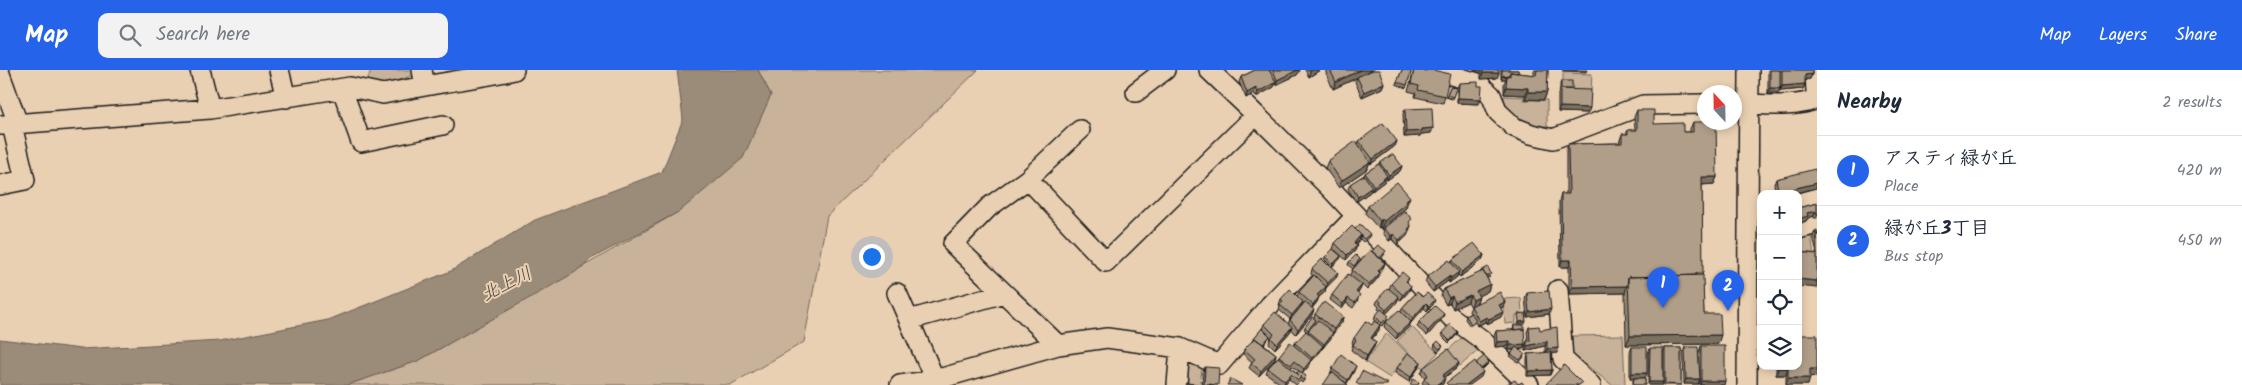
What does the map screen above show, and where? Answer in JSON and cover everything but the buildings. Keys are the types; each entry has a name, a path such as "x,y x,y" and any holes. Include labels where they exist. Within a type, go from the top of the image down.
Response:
{"street":[{"path":"200,70 210,109"},
{"path":"279,70 286,98"},
{"path":"10,125 210,109 350,87 383,94 424,78 473,73 486,77 514,70"},
{"path":"1136,92 1164,70"},
{"path":"1209,70 1356,216 1451,317 1481,339 1529,385"},
{"path":"1434,70 1478,83 1491,95 1498,112 1514,126 1531,134 1553,139 1643,105 1697,104"},
{"path":"1747,385 1754,240 1742,104 1748,70"},
{"path":"1742,104 1765,106 1806,103 1814,100 1816,92 1815,70"},
{"path":"0,74 10,125 26,180 0,185"},
{"path":"342,89 361,142 443,125"},
{"path":"1028,179 1106,262 1256,115"},
{"path":"1058,345 953,244 989,207 1028,179 1080,130"},
{"path":"900,385 935,380 1058,345 1107,338 1127,339 1180,348 1219,365 1270,305 1356,216"},
{"path":"1802,228 1817,224"},
{"path":"1558,290 1563,359 1591,385"},
{"path":"897,293 935,380"},
{"path":"909,320 1004,293"},
{"path":"1177,385 1180,348"}],"shaded area":[{"path":"371,70 414,70 415,75 386,84 367,81"},
{"path":"758,70 978,70 827,216 804,342 730,385 347,385 418,361 680,211 771,95"},
{"path":"1563,73 1592,74 1591,91 1572,91 1572,83 1563,83"},
{"path":"1504,96 1524,97 1524,100 1547,100 1547,127 1543,130 1524,122 1503,108"},
{"path":"1811,234 1814,257 1802,256 1802,236"},
{"path":"1521,298 1522,314 1516,315 1516,323 1505,324 1503,299"},
{"path":"1412,327 1438,353 1423,368 1397,341"},
{"path":"1387,333 1407,353 1390,378 1365,362"},
{"path":"1467,333 1481,348 1460,366 1446,352"},
{"path":"1623,335 1625,385 1612,385 1572,354 1572,336"},
{"path":"1188,363 1193,363 1202,368 1200,385 1184,385"}],"water":[{"name":"北上川","path":"677,70 758,70 771,95 743,158 680,211 591,259 574,273 418,361 347,385 0,385 0,339 81,349 220,341 328,320 451,271 535,220 662,172 683,119"}],"place":[{"name":"アスティ緑が丘","path":"1663,308"},
{"name":"緑が丘3丁目","path":"1728,311"}]}
